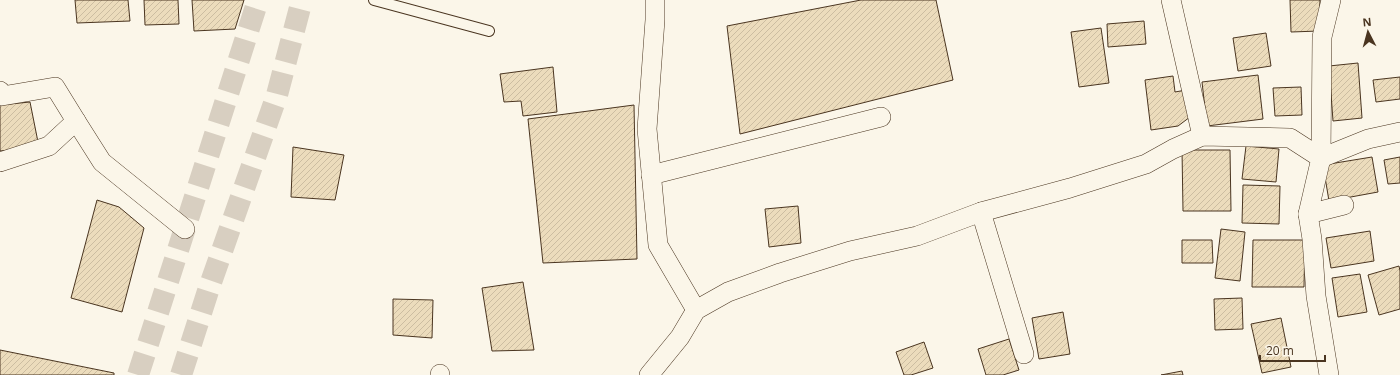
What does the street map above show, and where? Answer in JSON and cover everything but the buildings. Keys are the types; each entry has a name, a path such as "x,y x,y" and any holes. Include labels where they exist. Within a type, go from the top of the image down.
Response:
{"street":[{"path":"655,0 655,20 647,129 658,245 696,310"},
{"path":"1170,0 1202,136"},
{"path":"1330,375 1316,296 1312,239 1308,214 1321,158 1322,37 1331,0"},
{"path":"0,91 2,96 56,87 102,162 184,229"},
{"path":"651,175 881,117"},
{"path":"0,162 49,146 76,121"},
{"path":"1321,158 1368,139 1400,132"},
{"path":"649,375 680,337 696,310 728,292 780,273 850,251 917,236 981,212 1070,188 1146,164 1173,149 1202,136 1290,138 1321,158"},
{"path":"1308,214 1344,205"},
{"path":"981,212 1024,354"}],"lane":[{"path":"374,0 489,31"}],"tunnel":[{"path":"138,375 258,0"},
{"path":"181,375 210,285 277,95 302,0"}]}
